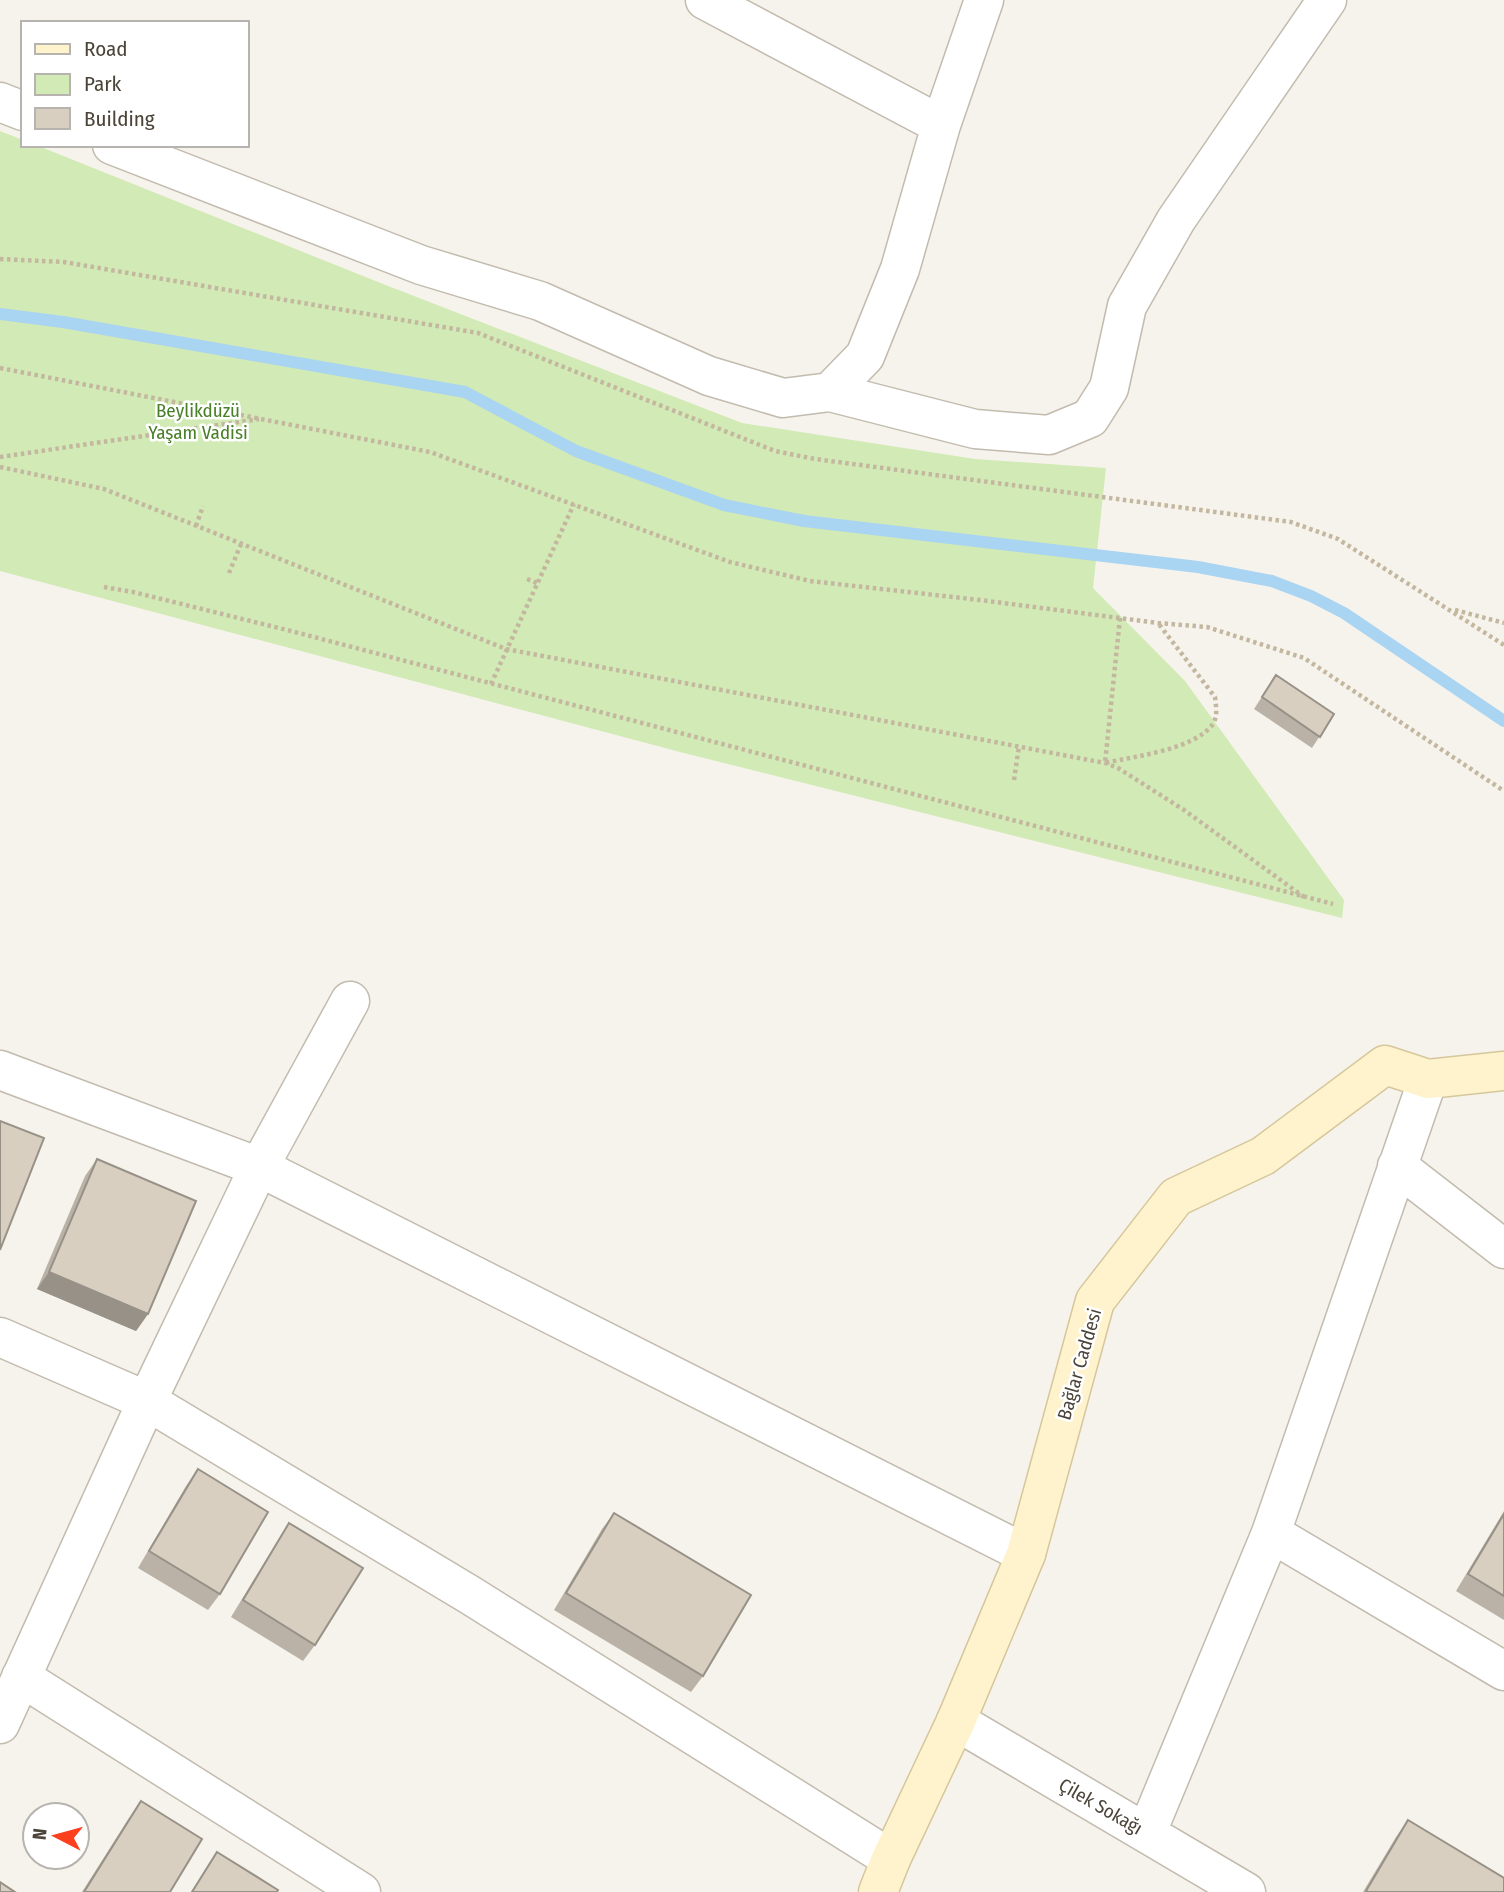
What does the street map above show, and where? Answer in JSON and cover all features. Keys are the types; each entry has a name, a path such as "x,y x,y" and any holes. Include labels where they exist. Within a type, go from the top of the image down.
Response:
{"street":[{"path":"705,0 941,125"},
{"path":"830,392 865,356 900,269 941,125 984,0"},
{"path":"117,147 421,265 540,301 709,376 783,398 830,392 975,429 1049,435 1090,418 1109,388 1127,306 1176,220 1326,0"},
{"path":"0,102 21,110"},
{"path":"0,1724 147,1401 259,1167 350,1001"},
{"name":"Bağlar Caddesi","path":"884,1876 956,1721 1026,1554 1096,1301 1177,1197 1262,1156 1385,1065 1428,1079 1504,1072"},
{"path":"0,1070 259,1167 1026,1554"},
{"path":"1147,1832 1270,1533 1428,1079"},
{"path":"1397,1166 1504,1249"},
{"path":"0,1337 147,1401 470,1595 884,1876"},
{"path":"1270,1533 1504,1671"},
{"path":"21,1677 361,1892"},
{"name":"Çilek Sokağı","path":"956,1721 1245,1892"}],"path":[{"path":"0,368 430,452 730,562 810,581 1207,627 1304,658 1373,701 1504,791"},
{"path":"0,457 264,418"},
{"path":"0,467 104,489 506,649 1105,763 1118,768 1184,810 1304,897"},
{"path":"491,684 574,504"},
{"path":"196,526 203,506"},
{"path":"229,573 241,544"},
{"path":"527,579 537,583"},
{"path":"104,587 291,631 1333,904"},
{"path":"1451,609 1504,623"},
{"path":"1105,763 1120,618"},
{"path":"1105,763 1175,746 1199,737 1213,723 1217,712 1215,697 1158,623"},
{"path":"1014,780 1019,746"}],"green space":[{"name":"Beylikdüzü Yaşam Vadisi","path":"0,131 21,139 21,147 41,147 378,282 742,423 975,459 1106,468 1093,588 1185,681 1344,900 1342,918 680,752 0,571"}],"building":[{"path":"1276,675 1334,714 1320,737 1262,697"},
{"path":"0,1121 44,1138 0,1250"},
{"path":"97,1159 196,1201 148,1314 49,1272"},
{"path":"198,1469 268,1512 220,1594 149,1551"},
{"path":"614,1513 751,1595 703,1676 566,1593"},
{"path":"1504,1514 1504,1596 1468,1574"},
{"path":"289,1523 363,1568 315,1645 243,1600"},
{"path":"141,1801 202,1839 170,1892 84,1892"},
{"path":"1408,1820 1504,1878 1504,1892 1366,1891"},
{"path":"217,1852 278,1890 277,1892 192,1892"},
{"path":"0,1882 15,1892 0,1892"}],"waterway":[{"path":"0,314 63,322 465,392 576,451 724,505 804,521 1198,567 1272,581 1311,596 1344,613 1504,721"}]}
